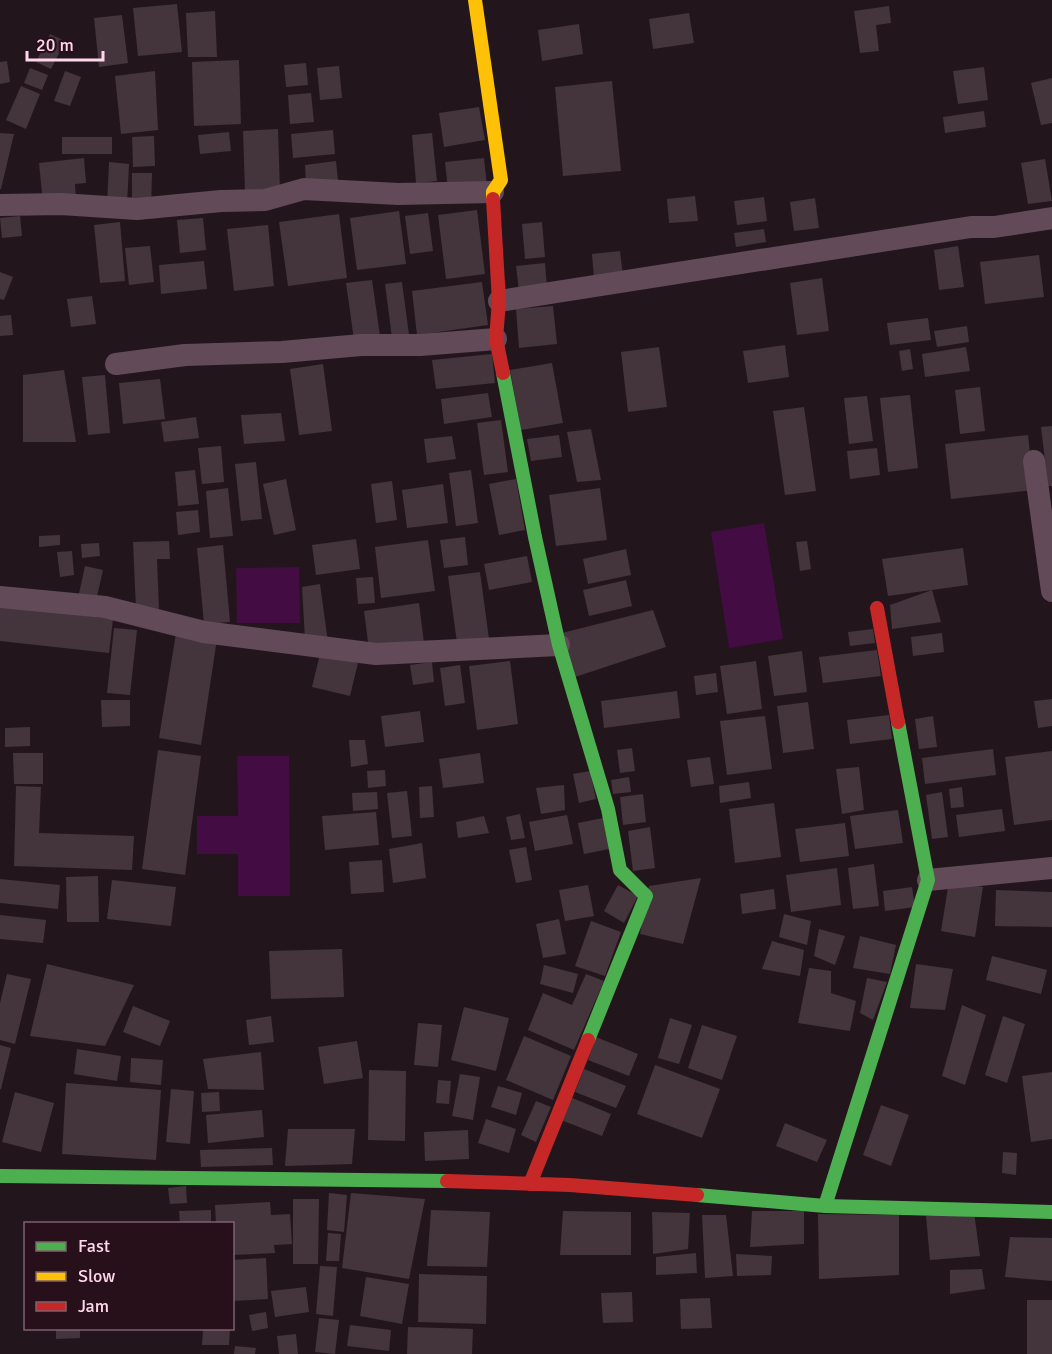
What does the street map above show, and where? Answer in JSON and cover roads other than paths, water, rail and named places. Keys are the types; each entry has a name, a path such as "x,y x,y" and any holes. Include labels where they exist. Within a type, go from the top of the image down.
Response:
{"street":[{"path":"475,0 501,180 493,192 499,301 496,339 559,645 608,809 620,870 646,896 530,1184"},
{"path":"0,205 61,204 136,209 221,201 265,200 304,189 398,194 493,192"},
{"path":"499,301 971,227 994,227 1052,218"},
{"path":"116,364 185,355 282,352 361,345 420,345 496,339"},
{"path":"1034,461 1052,591"},
{"path":"0,597 105,607 204,632 376,654 559,645"},
{"path":"825,1206 928,880 877,608"},
{"path":"928,880 1052,868"},
{"path":"0,1176 458,1181 570,1185 825,1206 1052,1212"}]}
